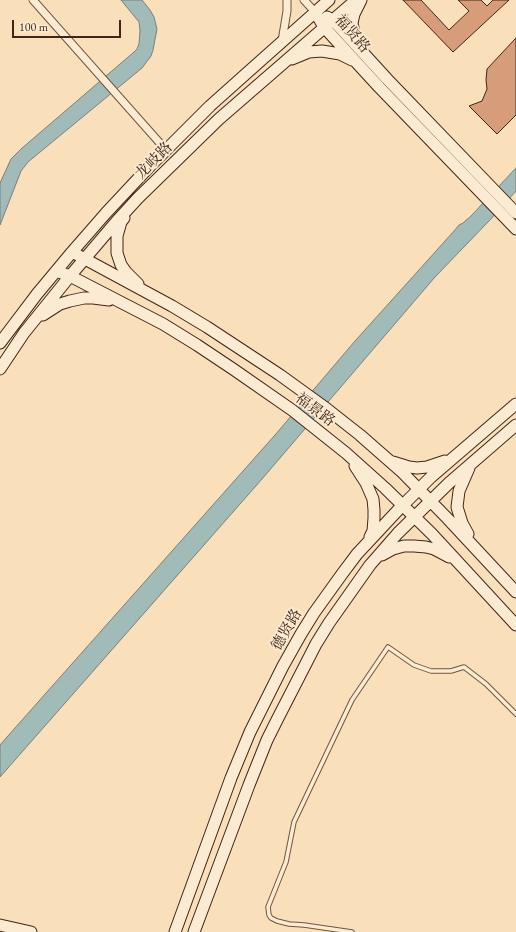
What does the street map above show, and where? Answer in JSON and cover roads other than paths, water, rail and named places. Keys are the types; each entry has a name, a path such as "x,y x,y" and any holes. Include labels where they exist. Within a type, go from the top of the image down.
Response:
{"street":[{"path":"33,0 166,150"},
{"path":"282,42 287,12 287,0"},
{"path":"304,0 316,12"},
{"name":"龙岐路","path":"0,343 56,270 112,207 166,150 210,106 329,0"},
{"name":"龙岐路","path":"0,369 32,323 84,258 159,177 208,130 356,0"},
{"path":"360,49 352,23 354,14 361,0"},
{"name":"福贤路","path":"316,12 328,24 360,49 485,189"},
{"name":"福贤路","path":"328,24 357,63 512,214 516,229"},
{"path":"284,62 309,52 322,51 340,54 357,63"},
{"path":"132,205 121,222 117,236 117,254 121,265 126,272 156,297"},
{"name":"福景路","path":"72,252 156,297 207,327 306,393 327,409 389,460 475,547 516,592"},
{"name":"福景路","path":"56,270 163,324 234,369 292,410 347,454 381,484 432,534 516,625"},
{"path":"32,323 60,304 70,301 93,298 123,304"},
{"name":"德贤路","path":"174,932 245,743 280,671 307,624 342,574 367,543 402,505 453,457 516,404"},
{"path":"194,932 267,740 316,644 342,604 376,558 393,538 449,483 516,426"},
{"path":"347,454 366,482 373,499 373,531 367,543"},
{"path":"389,460 409,467 417,468 437,464 453,457"},
{"path":"472,464 459,491 457,506 462,523 475,547"},
{"path":"376,558 393,549 404,546 420,546 434,549 458,562"},
{"path":"0,925 31,932"}],"lane":[{"path":"352,932 289,924 277,921 268,915 268,907 286,862 294,822 352,700 388,647 414,665 431,671 451,671 464,667 486,684 516,714"}],"water":[{"path":"121,0 142,0 154,17 157,29 151,56 142,68 28,162 21,171 0,225 0,183 11,159 137,49 139,44 139,22"},
{"path":"516,168 516,191 435,277 262,479 0,777 0,745 275,435 355,341 459,225 471,216"}]}
